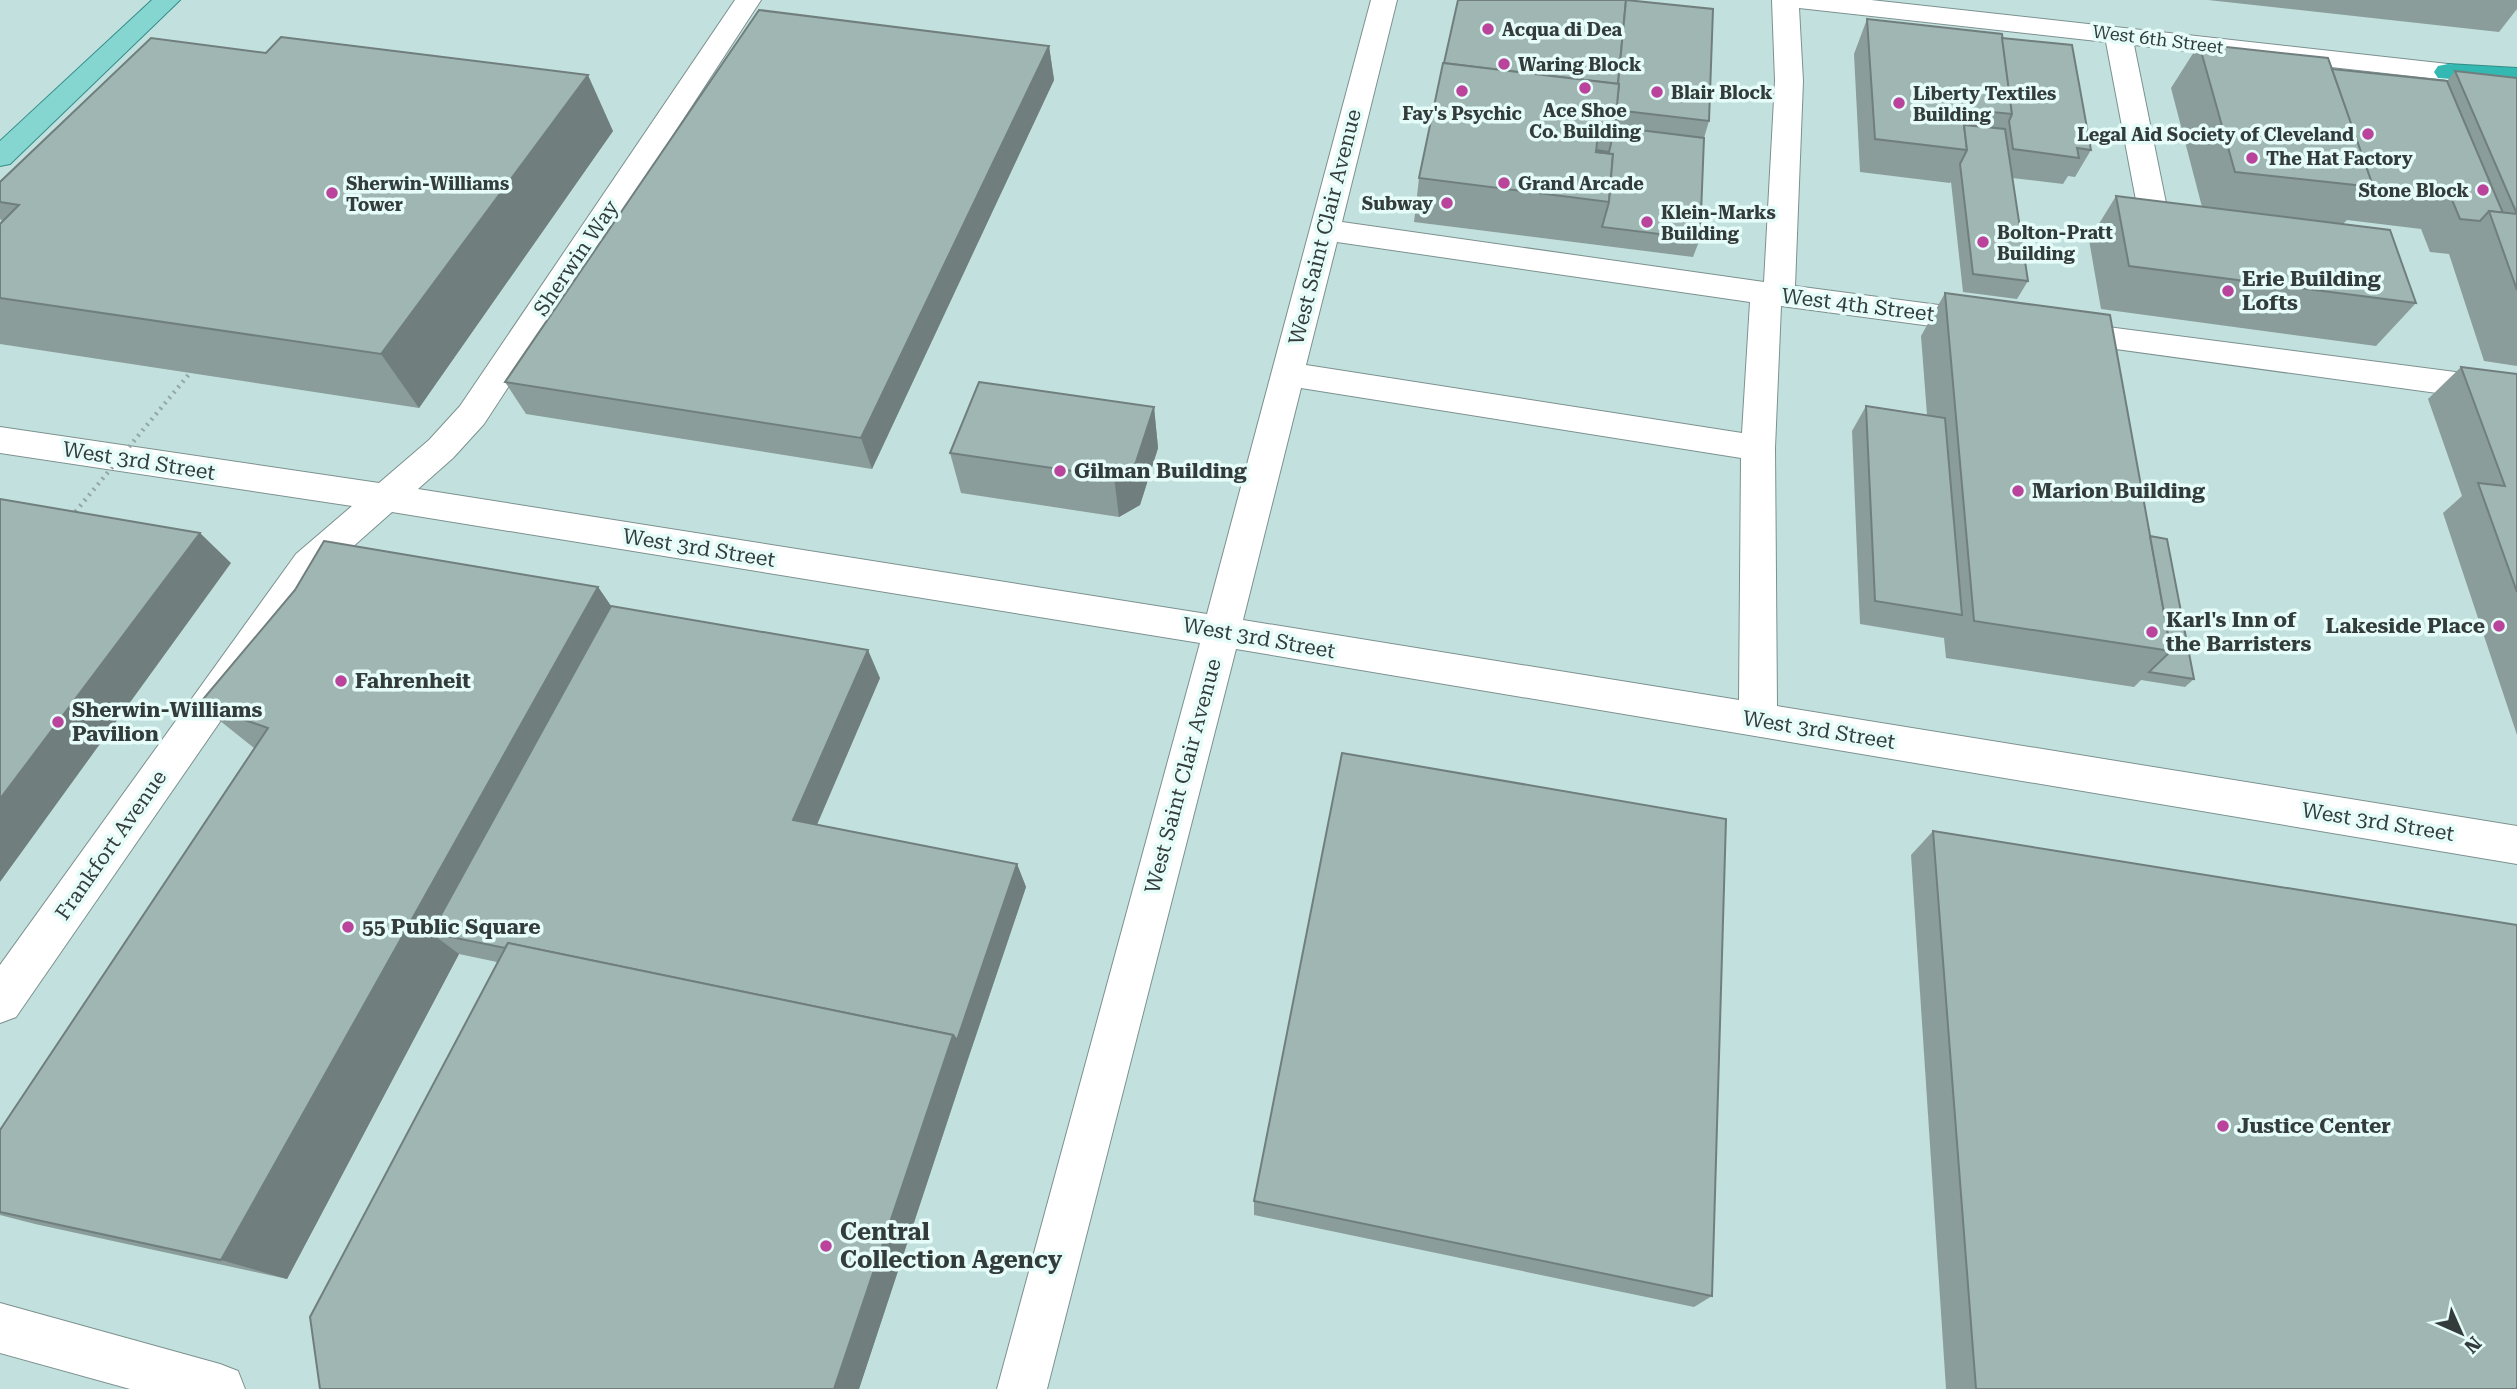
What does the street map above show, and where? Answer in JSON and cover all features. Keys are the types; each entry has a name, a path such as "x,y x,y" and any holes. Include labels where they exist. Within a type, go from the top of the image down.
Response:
{"highway":[{"path":"2448,72 2517,76"}],"main road":[{"path":"0,157 167,0"}],"street":[{"name":"Sherwin Way","path":"384,497 441,449 472,415 748,0"},
{"name":"West Saint Clair Avenue","path":"1022,1389 1384,0"},
{"path":"1758,720 1758,448 1789,81 1785,0"},
{"name":"West 6th Street","path":"1799,0 2448,72 2517,85"},
{"path":"2042,0 2050,27"},
{"path":"2118,34 2154,216 2222,226"},
{"path":"2448,72 2517,60"},
{"name":"West 4th Street","path":"1324,230 1772,294 2517,391"},
{"path":"1287,374 1758,448"},
{"name":"West 3rd Street","path":"0,440 384,497 2517,845"},
{"name":"Frankfort Avenue","path":"0,1002 309,564 384,497"},
{"path":"0,1328 220,1389"}],"path":[{"path":"66,523 190,373"}],"shaded area":[{"path":"0,0 2517,0 2517,1389 0,1389"}],"building":[{"path":"1458,0 1626,0 1618,84 1444,63"},
{"name":"Blair Block","path":"1626,0 1713,9 1709,121 1616,110"},
{"path":"759,10 1049,46 861,438 505,382"},
{"path":"1867,19 2002,34 2012,114 1962,109 1967,150 1875,139"},
{"name":"Sherwin-Williams Tower","path":"281,37 588,75 381,354 0,298 0,224 19,205 0,202 0,182 151,38 266,53"},
{"path":"2002,38 2072,45 2091,150 2077,148 2079,158 2013,149 2009,121 2012,114"},
{"path":"2199,44 2328,58 2374,187 2235,172"},
{"path":"1443,63 1619,84 1615,126 1599,125 1596,152 1613,154 1609,202 1419,178"},
{"path":"2332,69 2447,81 2503,213 2489,211 2480,221 2460,219 2450,195 2373,186"},
{"path":"2455,71 2517,78 2517,214"},
{"name":"Bolton-Pratt Building","path":"1964,125 2005,129 2028,281 1973,274 1960,164 1967,150"},
{"name":"Klein-Marks Building","path":"1615,127 1704,138 1700,239 1602,227 1609,202 1613,154 1596,152 1609,152"},
{"path":"2116,196 2390,230 2416,303 2129,266"},
{"path":"2489,211 2517,214 2517,290"},
{"name":"Marion Building","path":"1945,293 2110,315 2171,651 1974,621"},
{"path":"2461,367 2517,374 2517,592 2478,483 2505,486"},
{"path":"979,382 1154,407 1135,465 1114,477 950,453"},
{"path":"1866,406 1945,418 1962,615 1875,601"},
{"name":"Sherwin-Williams Pavilion","path":"0,499 200,533 0,799"},
{"path":"2150,536 2167,539 2194,679 2149,672 2171,651"},
{"name":"55 Public Square","path":"324,541 598,587 221,1260 0,1212 0,1130 268,728 199,704 295,590"},
{"path":"611,606 868,650 793,820 1017,864 957,1040 953,1035 508,943 505,948 431,933"},
{"path":"1342,753 1726,819 1712,1296 1254,1201"},
{"name":"Justice Center","path":"1933,831 2517,925 2517,1389 1976,1389"},
{"path":"508,943 953,1035 834,1389 320,1389 310,1317"}],"place":[{"name":"Acqua di Dea","path":"1488,29"},
{"name":"Waring Block","path":"1504,64"},
{"name":"Ace Shoe Co. Building","path":"1585,88"},
{"name":"Fay's Psychic","path":"1462,91"},
{"name":"Blair Block","path":"1657,92"},
{"name":"Liberty Textiles Building","path":"1899,103"},
{"name":"Legal Aid Society of Cleveland","path":"2368,134"},
{"name":"The Hat Factory","path":"2252,158"},
{"name":"Grand Arcade","path":"1504,183"},
{"name":"Stone Block","path":"2483,190"},
{"name":"Sherwin-Williams Tower","path":"332,193"},
{"name":"Subway","path":"1447,203"},
{"name":"Klein-Marks Building","path":"1647,222"},
{"name":"Bolton-Pratt Building","path":"1983,242"},
{"name":"Erie Building Lofts","path":"2228,291"},
{"name":"Gilman Building","path":"1060,471"},
{"name":"Marion Building","path":"2018,491"},
{"name":"Lakeside Place","path":"2499,626"},
{"name":"Karl's Inn of the Barristers","path":"2152,632"},
{"name":"Fahrenheit","path":"341,681"},
{"name":"Sherwin-Williams Pavilion","path":"58,722"},
{"name":"55 Public Square","path":"348,927"},
{"name":"Justice Center","path":"2223,1126"},
{"name":"Central Collection Agency","path":"826,1246"}]}
